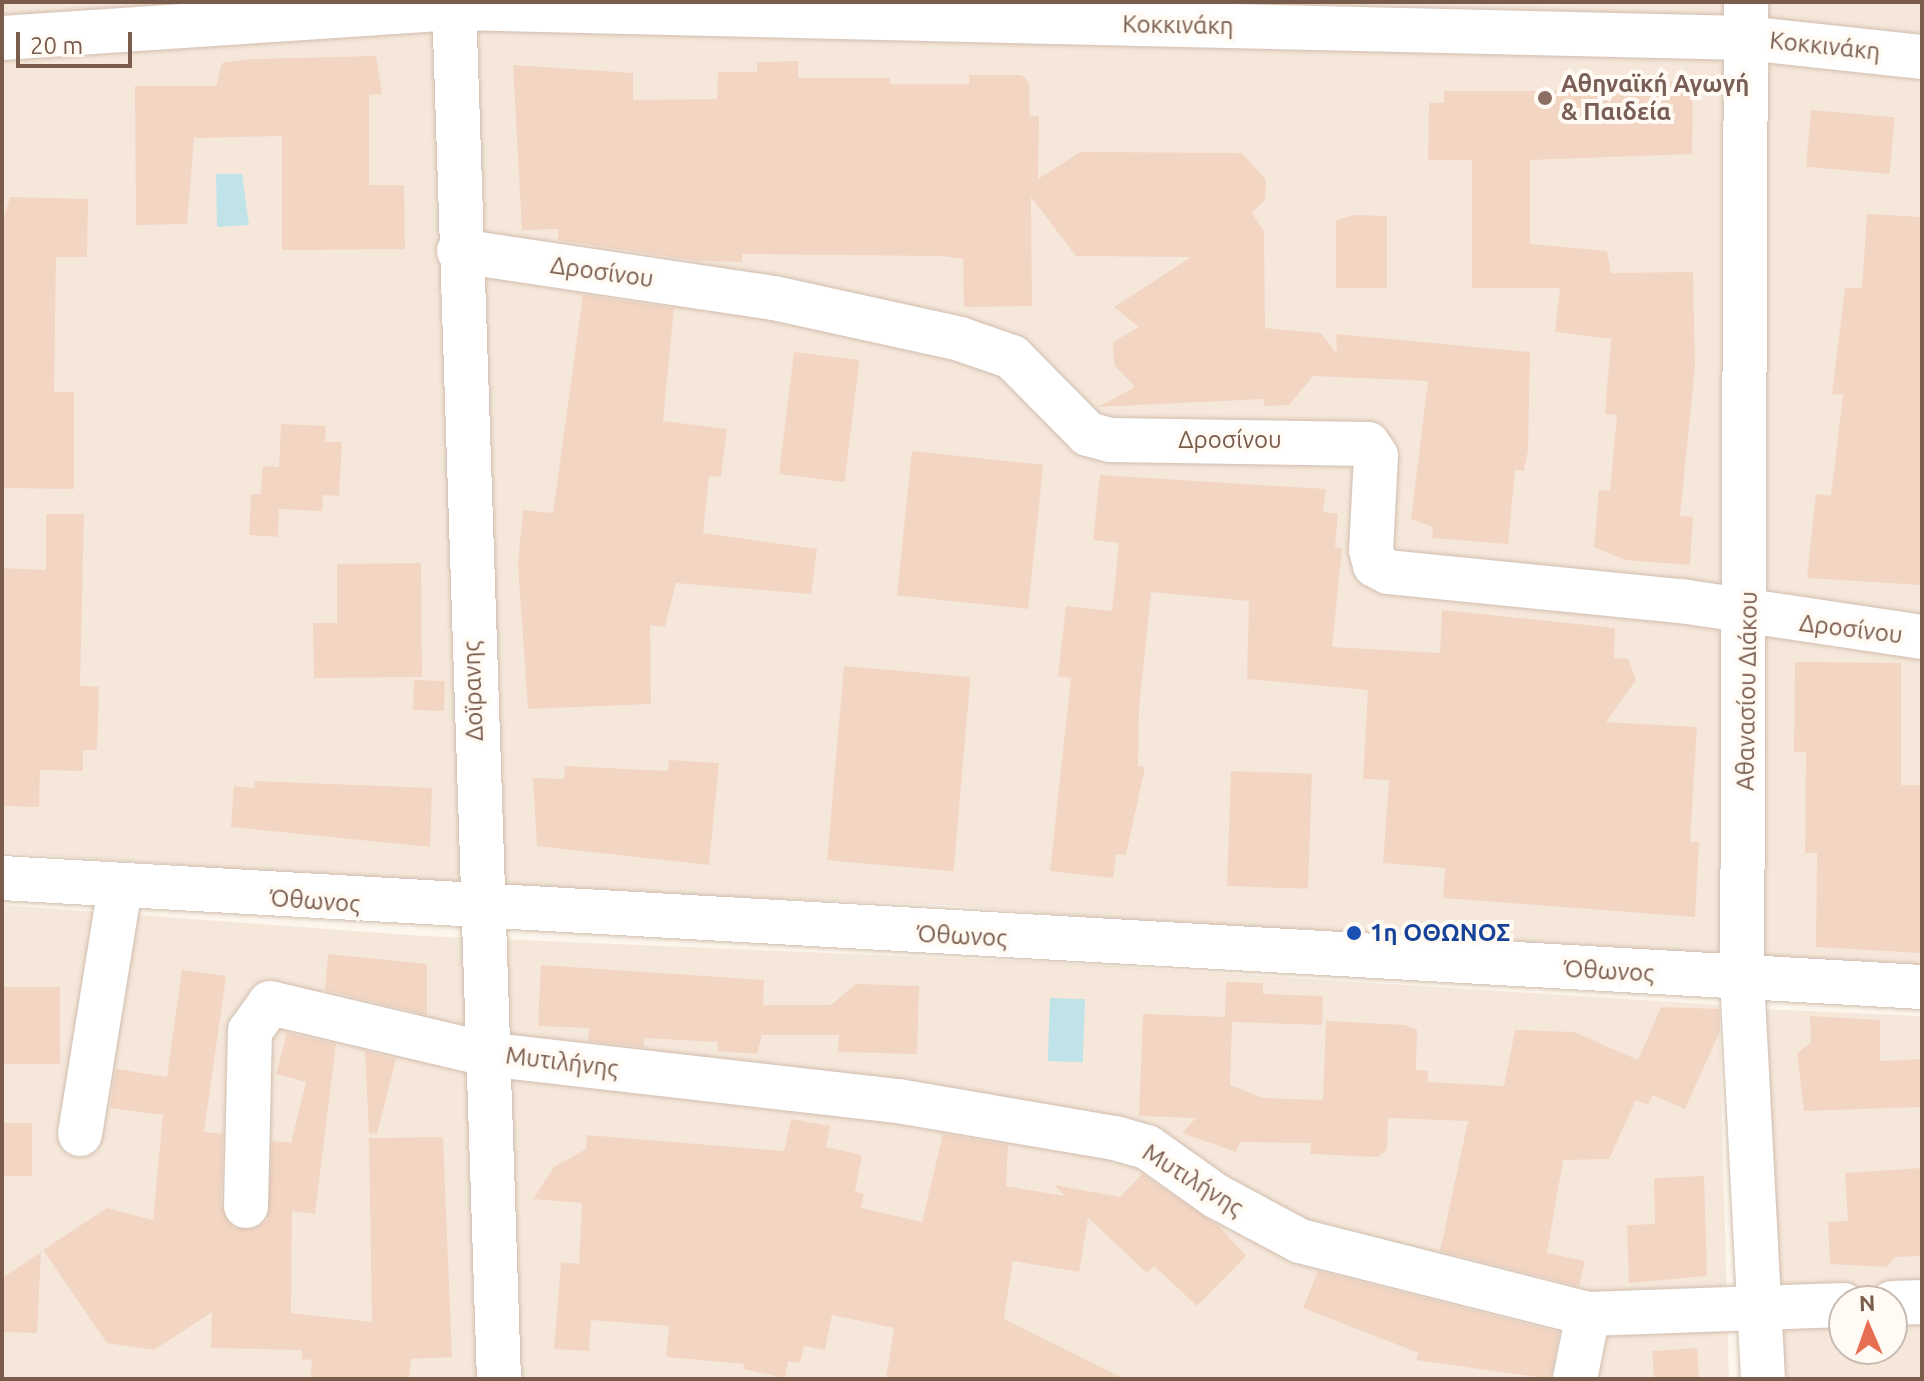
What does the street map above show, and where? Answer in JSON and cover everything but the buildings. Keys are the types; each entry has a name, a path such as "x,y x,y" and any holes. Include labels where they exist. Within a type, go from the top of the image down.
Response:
{"street":[{"name":"Κοκκινάκη","path":"2,38 454,5 1746,20 1922,57"},
{"name":"Δοϊρανης","path":"454,5 480,910 499,1379"},
{"name":"Αθανασίου Διάκου","path":"1746,20 1749,612 1742,978 1763,1379"},
{"name":"Δροσίνου","path":"459,251 774,298 960,339 1012,357 1038,376 1075,423 1110,440 1368,444 1376,456 1371,550 1375,565 1388,572 1749,612 1922,637"},
{"name":"Όθωνος","path":"2,878 480,910 1922,987"},
{"path":"80,1134 120,887"},
{"name":"Μυτιλήνης","path":"246,1206 250,1031 264,1007 485,1054 898,1101 1115,1138 1147,1147 1300,1241 1588,1314 1828,1306"},
{"path":"1575,1379 1588,1314"}],"shaded area":[{"path":"2,2 1922,2 1922,977 1503,952 944,905 518,890 2,852"},
{"path":"2,905 422,936 1043,962 1719,1005 1729,1379 2,1379"},
{"path":"1758,1009 1922,1016 1922,1379 1778,1379"}],"water":[{"path":"216,174 242,174 249,225 217,227"},
{"path":"1050,998 1085,999 1083,1062 1048,1061"}],"place":[{"name":"Αθηναϊκή Αγωγή & Παιδεία","path":"1545,98"},
{"name":"1η ΟΘΩΝΟΣ","path":"1354,933"}]}
